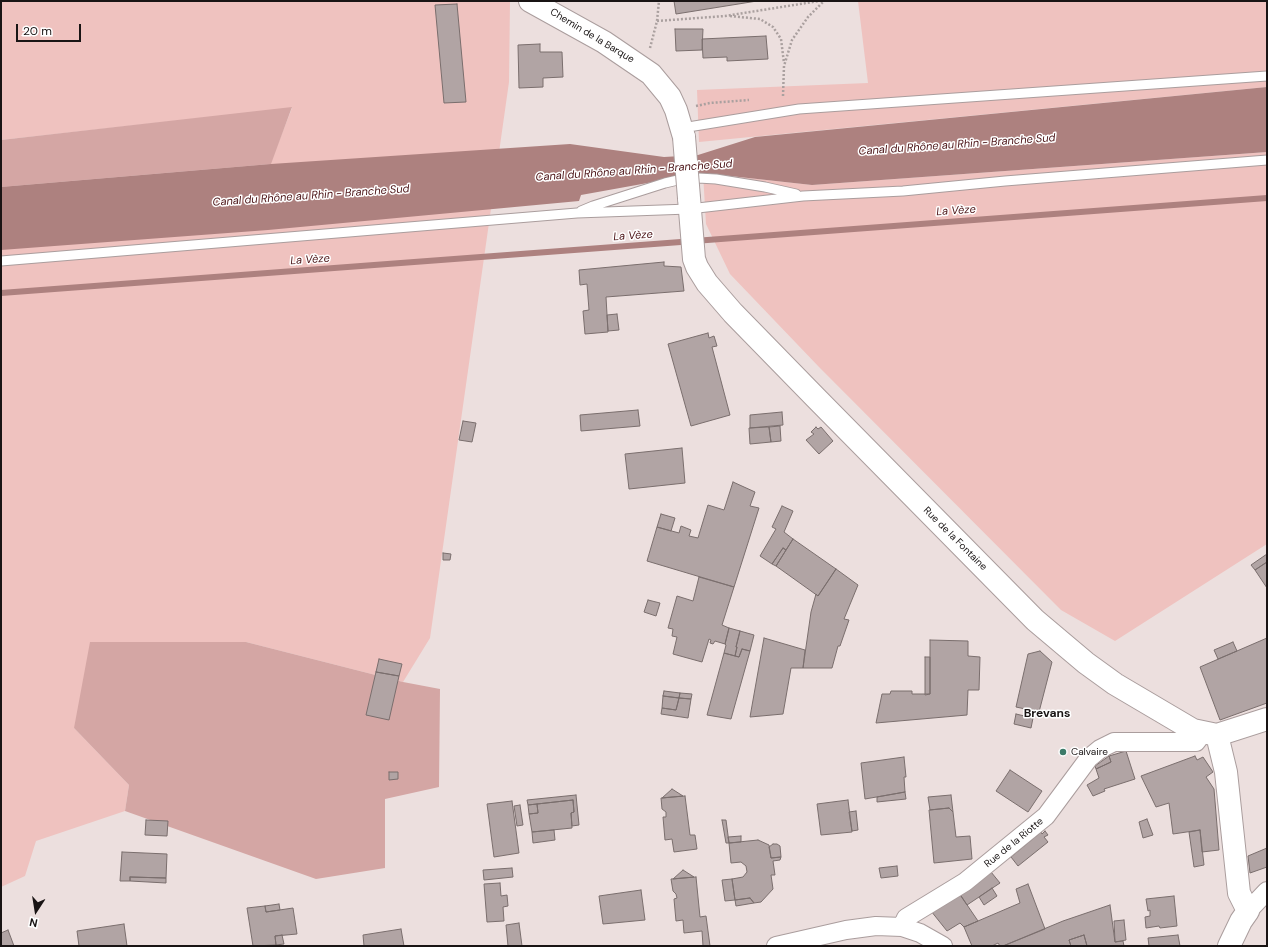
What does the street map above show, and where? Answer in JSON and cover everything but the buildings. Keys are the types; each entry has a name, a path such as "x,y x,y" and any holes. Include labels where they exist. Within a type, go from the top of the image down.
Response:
{"street":[{"name":"Chemin de la Barque","path":"530,1 604,42 640,66 651,74 670,97 683,132 694,259"},
{"name":"Rue de la Fontaine","path":"694,259 707,284 733,313 1035,620 1086,663 1115,684 1193,730 1210,734"},
{"path":"1248,910 1239,893 1226,772 1210,734 1267,719"},
{"name":"Rue de la Riotte","path":"902,927 906,918 965,882 1046,816 1089,758 1100,749 1114,742 1196,742 1210,734"},
{"path":"1230,946 1241,921 1248,910 1267,891"},
{"path":"776,946 846,930 876,926 902,927 920,933 943,946"}],"lane":[{"path":"683,132 799,110 1267,76"},
{"path":"1,261 577,213 689,208 803,196 903,191 1013,180 1267,160"},
{"path":"577,213 593,206 665,183 698,178 716,179 764,187 803,196"}],"path":[{"path":"640,66 650,47 657,21 659,1"},
{"path":"657,21 725,16 819,1"},
{"path":"784,66 792,40 800,28 824,1"},
{"path":"725,16 760,19 773,26 781,39 784,66 783,97"}],"shaded area":[{"path":"1,1 510,1 509,82 430,638 403,682 246,642 74,728 129,785 125,811 36,841 25,876 1,887 1,187 270,164 292,108 1,140"},
{"path":"858,1 1267,1 1267,87 699,142 697,90 868,83"},
{"path":"292,107 271,164 1,187 1,140"},
{"path":"1267,152 1267,544 1115,641 1061,610 819,367 730,274 706,224 703,173 812,185"},
{"path":"90,642 246,642 403,682 440,689 439,787 385,799 385,868 316,879 125,811 129,785 74,728"}],"water":[{"name":"Canal du Rhône au Rhin - Branche Sud","path":"1267,87 1267,152 812,185 703,173 581,195 579,201 268,230 1,250 1,187 271,164 570,144 664,157 698,155 755,137"}],"waterway":[{"name":"La Vèze","path":"1,293 1267,198"}],"place":[{"name":"Calvaire","path":"1063,752"}],"district":[{"name":"Brevans","path":"1047,714"}]}
